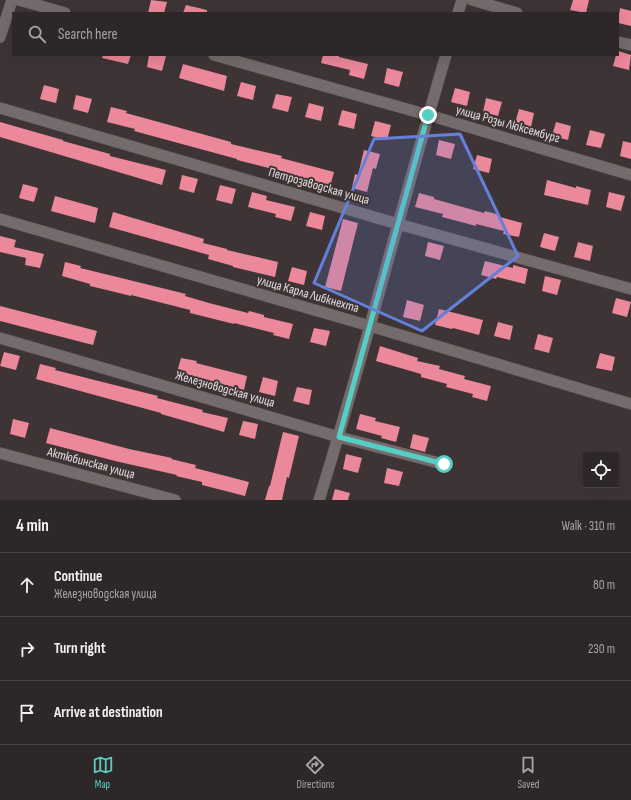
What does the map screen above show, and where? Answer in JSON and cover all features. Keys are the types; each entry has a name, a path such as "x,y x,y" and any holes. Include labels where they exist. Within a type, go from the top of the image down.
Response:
{"street":[{"path":"0,37 12,0"},
{"path":"19,0 61,12"},
{"path":"458,12 462,0"},
{"path":"472,0 514,12"},
{"path":"619,42 631,46"},
{"name":"улица Розы Люксембург","path":"218,56 428,115 631,175"},
{"path":"319,500 339,437 446,56"},
{"name":"Петрозаводская улица","path":"0,108 631,290"},
{"name":"улица Карла Либкнехта","path":"0,220 370,326 631,404"},
{"name":"Железноводская улица","path":"0,338 339,437 444,464"},
{"name":"Актюбинская улица","path":"0,453 175,500"}],"highlighted area":[{"path":"460,134 518,256 422,331 314,283 374,139"}],"building":[{"path":"151,0 167,2 164,12 148,12"},
{"path":"573,0 589,0 586,12 570,10"},
{"path":"186,5 207,10 207,12 183,12"},
{"path":"620,8 631,11 631,26 619,23"},
{"path":"619,51 631,55 629,70 613,66 616,56 619,56"},
{"path":"103,56 131,56 128,64 102,58"},
{"path":"149,56 166,56 162,71 147,67"},
{"path":"323,56 339,56 368,64 364,79 349,75 350,70 321,63"},
{"path":"183,64 227,76 224,91 179,78"},
{"path":"387,68 403,72 399,87 384,83"},
{"path":"241,82 256,86 253,100 237,96"},
{"path":"44,85 59,89 56,103 40,99"},
{"path":"455,88 470,92 467,106 451,102"},
{"path":"276,94 292,97 288,112 272,108"},
{"path":"76,95 92,99 88,113 73,109"},
{"path":"486,98 502,102 498,116 483,112"},
{"path":"309,103 324,107 321,121 305,117"},
{"path":"111,107 127,111 126,113 231,142 231,144 282,156 281,158 334,172 330,187 288,176 288,173 134,131 135,129 107,122"},
{"path":"519,109 534,113 531,127 515,123"},
{"path":"342,110 357,114 354,129 338,125"},
{"path":"375,121 391,125 387,140 371,136"},
{"path":"0,122 110,154 110,156 166,170 162,185 0,137"},
{"path":"556,122 571,126 568,140 552,136"},
{"path":"590,130 605,134 601,148 586,145"},
{"path":"439,140 455,144 451,159 436,155"},
{"path":"623,141 631,143 631,159 620,156"},
{"path":"364,150 380,154 376,169 373,168 367,192 352,188 355,174 358,175"},
{"path":"477,155 492,159 489,173 473,169"},
{"path":"182,175 198,179 194,193 179,189"},
{"path":"547,180 576,188 576,186 591,190 588,205 544,195"},
{"path":"23,184 38,188 34,202 19,198"},
{"path":"220,185 236,189 232,204 216,200"},
{"path":"252,192 267,196 266,200 295,207 291,221 275,217 276,214 248,207"},
{"path":"609,192 625,196 621,211 606,207"},
{"path":"419,193 434,197 434,199 484,213 485,211 500,215 500,217 522,223 519,237 503,234 504,231 476,224 476,226 442,217 443,214 415,207"},
{"path":"55,196 98,208 95,223 51,211"},
{"path":"113,212 204,239 203,243 278,262 275,277 233,267 208,259 209,255 109,227"},
{"path":"310,212 325,216 322,230 306,226"},
{"path":"343,219 358,223 341,291 325,287"},
{"path":"544,233 559,237 555,251 540,247"},
{"path":"0,236 16,240 14,247 44,254 40,268 25,265 26,258 0,252"},
{"path":"428,242 444,246 440,260 425,256"},
{"path":"578,242 593,246 590,261 574,257"},
{"path":"485,261 513,268 513,265 528,269 525,284 497,277 496,279 481,275"},
{"path":"65,262 81,266 80,268 186,294 185,296 209,303 248,313 249,311 264,315 264,317 293,324 289,339 273,335 274,333 190,313 190,310 90,286 90,284 62,276"},
{"path":"292,267 307,271 304,285 288,281"},
{"path":"545,276 561,280 557,295 542,291"},
{"path":"616,298 631,302 627,317 612,313"},
{"path":"407,300 424,305 420,321 403,317"},
{"path":"0,306 97,331 93,345 0,321"},
{"path":"439,309 483,320 479,335 435,325"},
{"path":"498,322 513,326 510,340 494,336"},
{"path":"314,328 330,331 326,346 310,342"},
{"path":"538,334 553,338 549,353 534,349"},
{"path":"380,346 418,358 417,361 440,366 439,369 465,376 464,379 491,386 487,401 472,397 473,394 446,387 447,384 421,377 421,374 376,361"},
{"path":"4,352 20,356 16,370 0,366"},
{"path":"600,353 615,357 612,371 596,368"},
{"path":"181,358 197,361 196,363 247,376 244,390 177,372"},
{"path":"40,364 56,368 55,370 158,396 157,398 203,410 202,412 228,418 224,432 36,379"},
{"path":"263,377 278,381 275,396 259,392"},
{"path":"297,387 312,390 309,405 293,401"},
{"path":"360,414 376,418 375,421 400,427 396,442 381,438 382,436 356,429"},
{"path":"13,419 29,423 25,438 10,434"},
{"path":"243,421 258,424 255,439 239,435"},
{"path":"50,428 129,449 172,458 171,459 196,465 195,468 249,482 245,496 202,485 202,482 176,476 177,475 46,443"},
{"path":"283,432 299,436 289,478 287,477 282,500 265,500 270,486"},
{"path":"413,434 429,438 425,452 410,448"},
{"path":"346,454 362,458 358,473 343,469"},
{"path":"387,468 403,472 399,486 384,483"},
{"path":"335,489 350,493 348,500 332,500"}],"route":[{"path":"428,115 339,437 444,464"}]}
